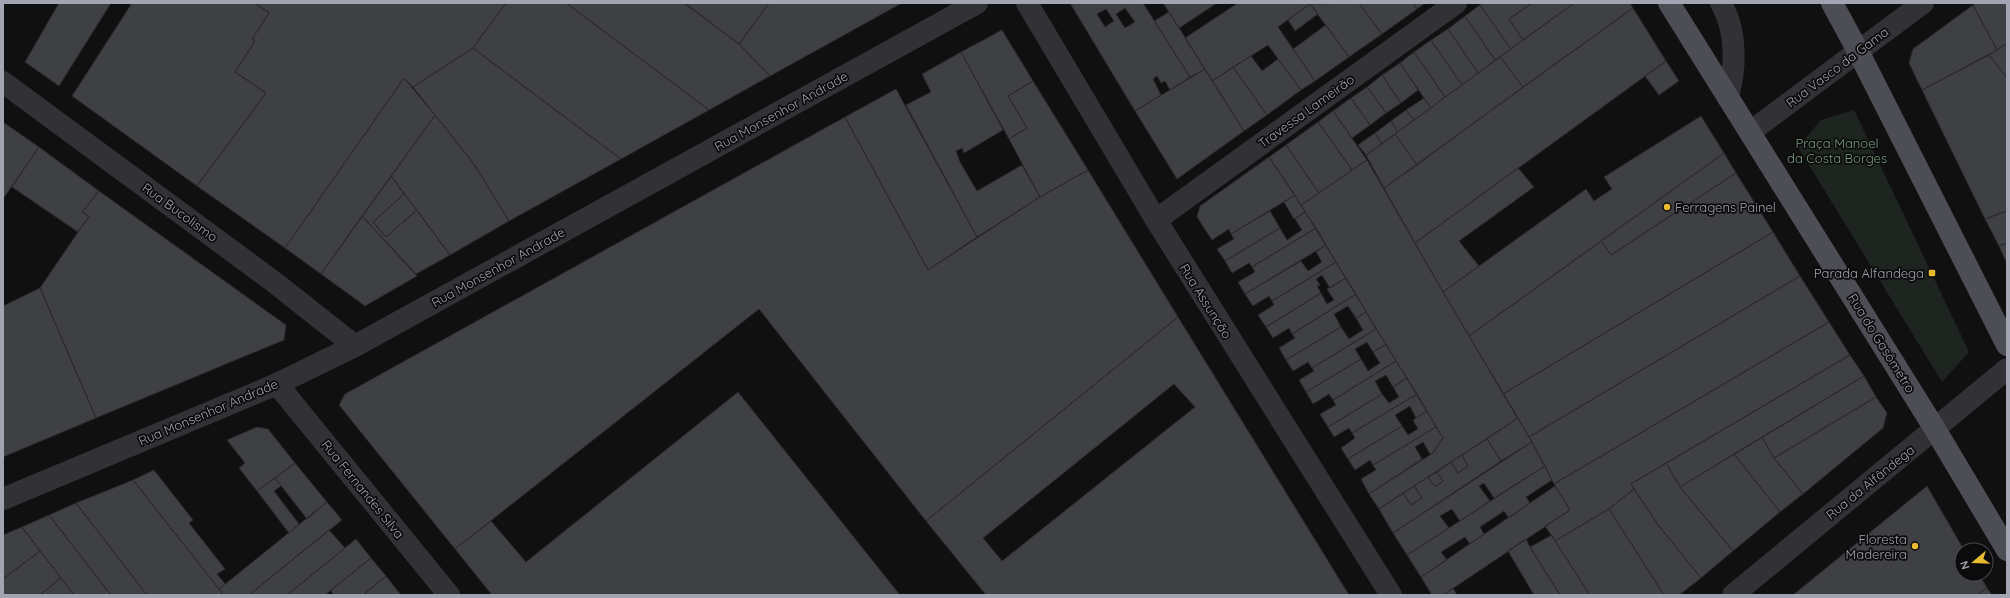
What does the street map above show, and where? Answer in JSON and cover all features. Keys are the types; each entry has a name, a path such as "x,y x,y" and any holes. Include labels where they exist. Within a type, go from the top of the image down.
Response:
{"main road":[{"name":"Rua do Gasômetro","path":"1669,3 1935,429 2007,550"},
{"path":"1832,3 2007,345"}],"street":[{"name":"Rua Monsenhor Andrade","path":"3,499 277,384 355,346 977,3"},
{"name":"Rua Assunção","path":"1027,3 1156,220 1391,595"},
{"name":"Travessa Lameirão","path":"1156,220 1456,3"},
{"path":"1721,3 1728,16 1733,38 1733,78 1728,97"},
{"name":"Rua Vasco da Gama","path":"1750,132 1923,3"},
{"name":"Rua Bucolismo","path":"3,82 274,282 355,346"},
{"name":"Rua da Alfândega","path":"1733,595 2007,369"},
{"name":"Rua Fernandes Silva","path":"277,384 449,595"}],"green space":[{"name":"Praça Manoel da Costa Borges","path":"1854,110 1969,352 1942,382 1798,147 1821,120"}],"building":[{"path":"59,3 111,3 59,86 25,62"},
{"path":"132,3 255,3 269,13 252,39 255,41 235,72 266,93 197,186 72,96"},
{"path":"255,3 506,3 473,48 413,87 404,78 285,248 197,186 266,93 235,72 255,41 252,39 269,13"},
{"path":"506,3 566,3 709,110 621,159 473,48"},
{"path":"566,3 684,3 739,44 770,76 709,110"},
{"path":"685,3 769,3 739,44"},
{"path":"769,3 902,3 770,76 739,44"},
{"path":"1070,3 1143,3 1190,77 1170,90 1165,81 1161,83 1157,76 1153,79 1161,95 1135,111","holes":["1125,8 1135,22 1125,28 1116,14","1106,9 1114,21 1105,27 1097,14"]},
{"path":"1163,3 1217,3 1179,28"},
{"path":"1238,3 1311,3 1278,27 1315,81 1301,90 1268,45 1212,81 1185,38"},
{"path":"1359,3 1413,3 1417,9 1382,34"},
{"path":"1359,3 1382,34 1349,57 1310,4"},
{"path":"1413,3 1425,3 1417,9"},
{"path":"1483,3 1532,3 1509,19 1523,40 1511,49 1480,5"},
{"path":"1532,3 1574,3 1523,40 1509,19"},
{"path":"1574,3 1630,3 1633,8 1523,87 1500,57"},
{"path":"1975,3 2007,3 2007,43 1997,50 1973,5"},
{"path":"1310,4 1318,14 1295,31 1288,20"},
{"path":"1480,5 1511,49 1495,60 1465,16"},
{"path":"1973,5 1997,50 1922,90 1909,63 1913,49"},
{"path":"1633,8 1666,61 1415,243 1384,188"},
{"path":"1169,12 1205,69 1190,77 1154,21"},
{"path":"1465,16 1495,60 1478,73 1448,29"},
{"path":"1326,25 1349,57 1315,81 1293,49"},
{"path":"1448,29 1478,73 1462,85 1431,40"},
{"path":"1002,30 1033,81 1008,96 1027,128 1009,139 961,52"},
{"path":"1431,40 1462,85 1445,97 1414,52"},
{"path":"2007,43 2007,78 1989,55"},
{"path":"473,48 621,159 509,221 474,164 413,87"},
{"path":"961,52 1003,130 964,153 962,148 956,151 960,162 977,191 1022,165 1040,197 977,237 906,105 931,92 922,74"},
{"path":"1414,52 1445,97 1431,108 1400,63"},
{"path":"1989,55 2007,78 2007,211 1985,219 1922,90"},
{"path":"1251,56 1262,71 1278,59 1301,90 1267,115 1233,67"},
{"path":"1500,57 1523,87 1417,165 1395,134"},
{"path":"1666,61 1679,81 1659,95 1645,76"},
{"path":"1400,63 1418,90 1401,103 1382,75"},
{"path":"1233,67 1267,115 1244,131 1212,81"},
{"path":"1205,69 1244,131 1177,179 1135,111"},
{"path":"1382,75 1401,103 1386,113 1367,87"},
{"path":"404,78 435,115 321,274 285,248"},
{"path":"1033,81 1088,170 1040,197 1009,139 1027,128 1008,96"},
{"path":"1367,87 1386,113 1370,125 1351,98"},
{"path":"896,89 977,237 928,270 845,117"},
{"path":"1351,98 1370,125 1352,138 1333,111"},
{"path":"1424,98 1431,108 1414,120 1406,110"},
{"path":"1406,110 1414,120 1398,132 1391,121"},
{"path":"1333,111 1367,160 1352,170 1318,122"},
{"path":"435,115 474,164 509,221 450,255 391,176"},
{"path":"1701,116 1724,153 1469,336 1443,292 1586,189 1594,201 1612,189 1604,177"},
{"path":"845,117 928,270 1040,197 1088,170 1178,317 926,521 759,309 455,549 339,405 345,394"},
{"path":"1391,121 1398,132 1382,144 1375,133"},
{"path":"3,122 39,147 3,199"},
{"path":"1318,122 1352,170 1319,193 1286,145"},
{"path":"1375,133 1382,144 1366,155 1358,145"},
{"path":"1395,134 1417,165 1384,188 1366,155"},
{"path":"1286,145 1319,193 1301,205 1269,157"},
{"path":"39,147 99,191 82,212 89,216 78,232 12,187"},
{"name":"Ferragens Painel","path":"1724,153 1736,173 1611,255 1601,241"},
{"path":"1269,157 1295,195 1231,234 1229,229 1212,240 1197,217 1200,206"},
{"path":"1367,160 1518,418 1379,509 1369,494 1433,453 1443,438 1301,205"},
{"path":"1518,168 1534,187 1459,241 1479,266 1443,292 1415,243"},
{"path":"1736,173 1773,232 1503,394 1469,336 1601,241 1611,255"},
{"path":"391,176 404,194 373,222 386,237 417,210 450,255 416,274 362,216"},
{"path":"99,191 286,325 284,340 96,418 40,288 89,216 82,212"},
{"path":"404,194 417,210 386,237 373,222"},
{"path":"1295,195 1305,212 1294,219 1284,202"},
{"path":"1270,211 1280,228 1225,261 1217,249 1234,239 1231,234"},
{"path":"2007,211 2007,243 1999,246 1985,219"},
{"path":"1305,212 1316,228 1252,267 1249,263 1232,273 1225,261 1280,228 1287,240 1302,230 1295,219"},
{"path":"362,216 417,276 365,306 321,274"},
{"path":"1316,228 1326,245 1245,294 1238,282 1255,272 1252,267"},
{"path":"1773,232 1800,276 1529,437 1503,394"},
{"path":"2007,243 2007,264 1999,246"},
{"path":"1326,245 1336,262 1272,301 1269,296 1253,306 1245,294 1301,261 1308,271 1322,262 1316,252"},
{"path":"1336,262 1346,278 1330,288 1322,275 1316,279 1320,285 1317,286 1321,293 1266,327 1258,315 1274,305 1272,301"},
{"path":"1800,276 1829,322 1554,484 1529,437"},
{"path":"1346,278 1356,294 1292,334 1289,328 1273,338 1266,327 1321,293 1327,304 1334,300 1327,289"},
{"path":"40,288 96,418 3,457 3,306"},
{"path":"1356,294 1366,312 1356,318 1348,306 1334,314 1341,327 1286,360 1279,348 1295,338 1292,334"},
{"path":"1366,312 1376,329 1312,368 1308,362 1293,371 1286,360 1341,327 1349,339 1363,330 1356,318"},
{"path":"1178,317 1349,595 986,595 926,521","holes":["1174,384 1195,407 1002,561 983,538"]},
{"path":"1829,322 1850,355 1631,484 1634,489 1609,509 1555,541 1545,526 1570,510 1554,484"},
{"path":"1376,329 1386,344 1373,352 1367,342 1355,349 1361,359 1306,392 1299,380 1314,371 1312,368"},
{"path":"1386,344 1396,361 1333,400 1329,394 1313,404 1306,392 1361,359 1368,371 1380,363 1373,352"},
{"path":"1850,355 1864,376 1680,487 1666,463"},
{"path":"1396,361 1407,378 1393,387 1386,375 1375,381 1382,394 1328,427 1320,414 1336,405 1333,400"},
{"path":"1864,376 1876,397 1774,458 1762,437"},
{"path":"1407,378 1417,394 1352,433 1349,428 1334,437 1328,427 1382,394 1389,403 1399,397 1393,387"},
{"path":"738,392 900,595 492,595 455,549 491,521 526,562"},
{"path":"1417,394 1427,411 1416,418 1410,406 1395,415 1402,426 1348,459 1341,448 1355,438 1352,433"},
{"path":"1876,397 1887,413 1883,428 1803,494 1774,458"},
{"path":"1427,411 1436,427 1373,465 1370,460 1355,470 1348,459 1402,426 1408,435 1418,429 1413,420"},
{"path":"1518,418 1532,442 1501,461 1487,439"},
{"path":"257,427 268,429 295,463 257,491 239,468 245,463 227,440"},
{"path":"1436,427 1443,438 1433,453 1430,454 1423,442 1415,447 1422,459 1369,494 1361,479 1376,470 1373,465"},
{"path":"1762,437 1774,458 1803,494 1780,512 1734,454"},
{"path":"1487,439 1501,461 1393,533 1379,509 1403,493 1411,505 1422,498 1414,486 1428,477 1435,487 1443,481 1437,472 1451,462 1458,473 1468,466 1462,455"},
{"path":"1532,442 1545,466 1494,498 1484,483 1479,486 1490,501 1460,521 1452,509 1440,516 1449,528 1407,555 1393,533"},
{"path":"1734,454 1780,512 1733,551 1680,487"},
{"path":"1462,455 1468,466 1458,473 1451,462"},
{"path":"295,463 327,502 307,519 275,478"},
{"path":"1666,463 1680,487 1733,551 1701,578 1659,526 1631,484"},
{"path":"1545,466 1552,480 1526,497 1530,503 1509,518 1504,511 1480,527 1484,534 1470,544 1465,537 1441,552 1447,560 1421,577 1407,555"},
{"path":"154,470 193,520 189,523 225,569 217,574 225,584 219,589 133,480"},
{"path":"1437,472 1443,481 1435,487 1428,477"},
{"path":"275,478 281,486 274,491 299,524 289,533 257,491"},
{"path":"133,480 223,595 147,595 76,503"},
{"path":"1414,486 1422,498 1411,505 1403,493"},
{"path":"1555,486 1570,510 1443,595 1432,595 1421,577"},
{"path":"1927,486 1959,542 1954,542 1954,582 1984,582 1987,588 1977,595 1793,595"},
{"path":"1634,489 1659,526 1701,578 1679,595 1664,595 1609,509"},
{"path":"327,502 342,520 249,595 223,595 219,589"},
{"path":"76,503 147,595 111,595 49,515"},
{"path":"1609,509 1664,595 1590,595 1555,541"},
{"path":"49,515 111,595 74,595 22,527"},
{"path":"22,527 40,551 3,579 3,535"},
{"path":"329,530 345,548 287,595 249,595"},
{"path":"1552,535 1590,595 1560,595 1530,547"},
{"path":"356,539 371,558 325,595 287,595"},
{"path":"1526,539 1560,595 1534,595 1508,551"},
{"path":"40,551 61,578 40,595 3,595 3,579"},
{"path":"371,558 386,576 363,595 333,595 331,590"},
{"path":"386,576 401,595 363,595"},
{"path":"61,578 74,595 40,595"},
{"path":"1453,588 1457,595 1443,595"},
{"path":"1987,588 1992,595 1977,595"}],"place":[{"name":"Ferragens Painel","path":"1667,207"},
{"name":"Parada Alfandega","path":"1932,273"},
{"name":"Floresta Madereira","path":"1915,546"}]}
